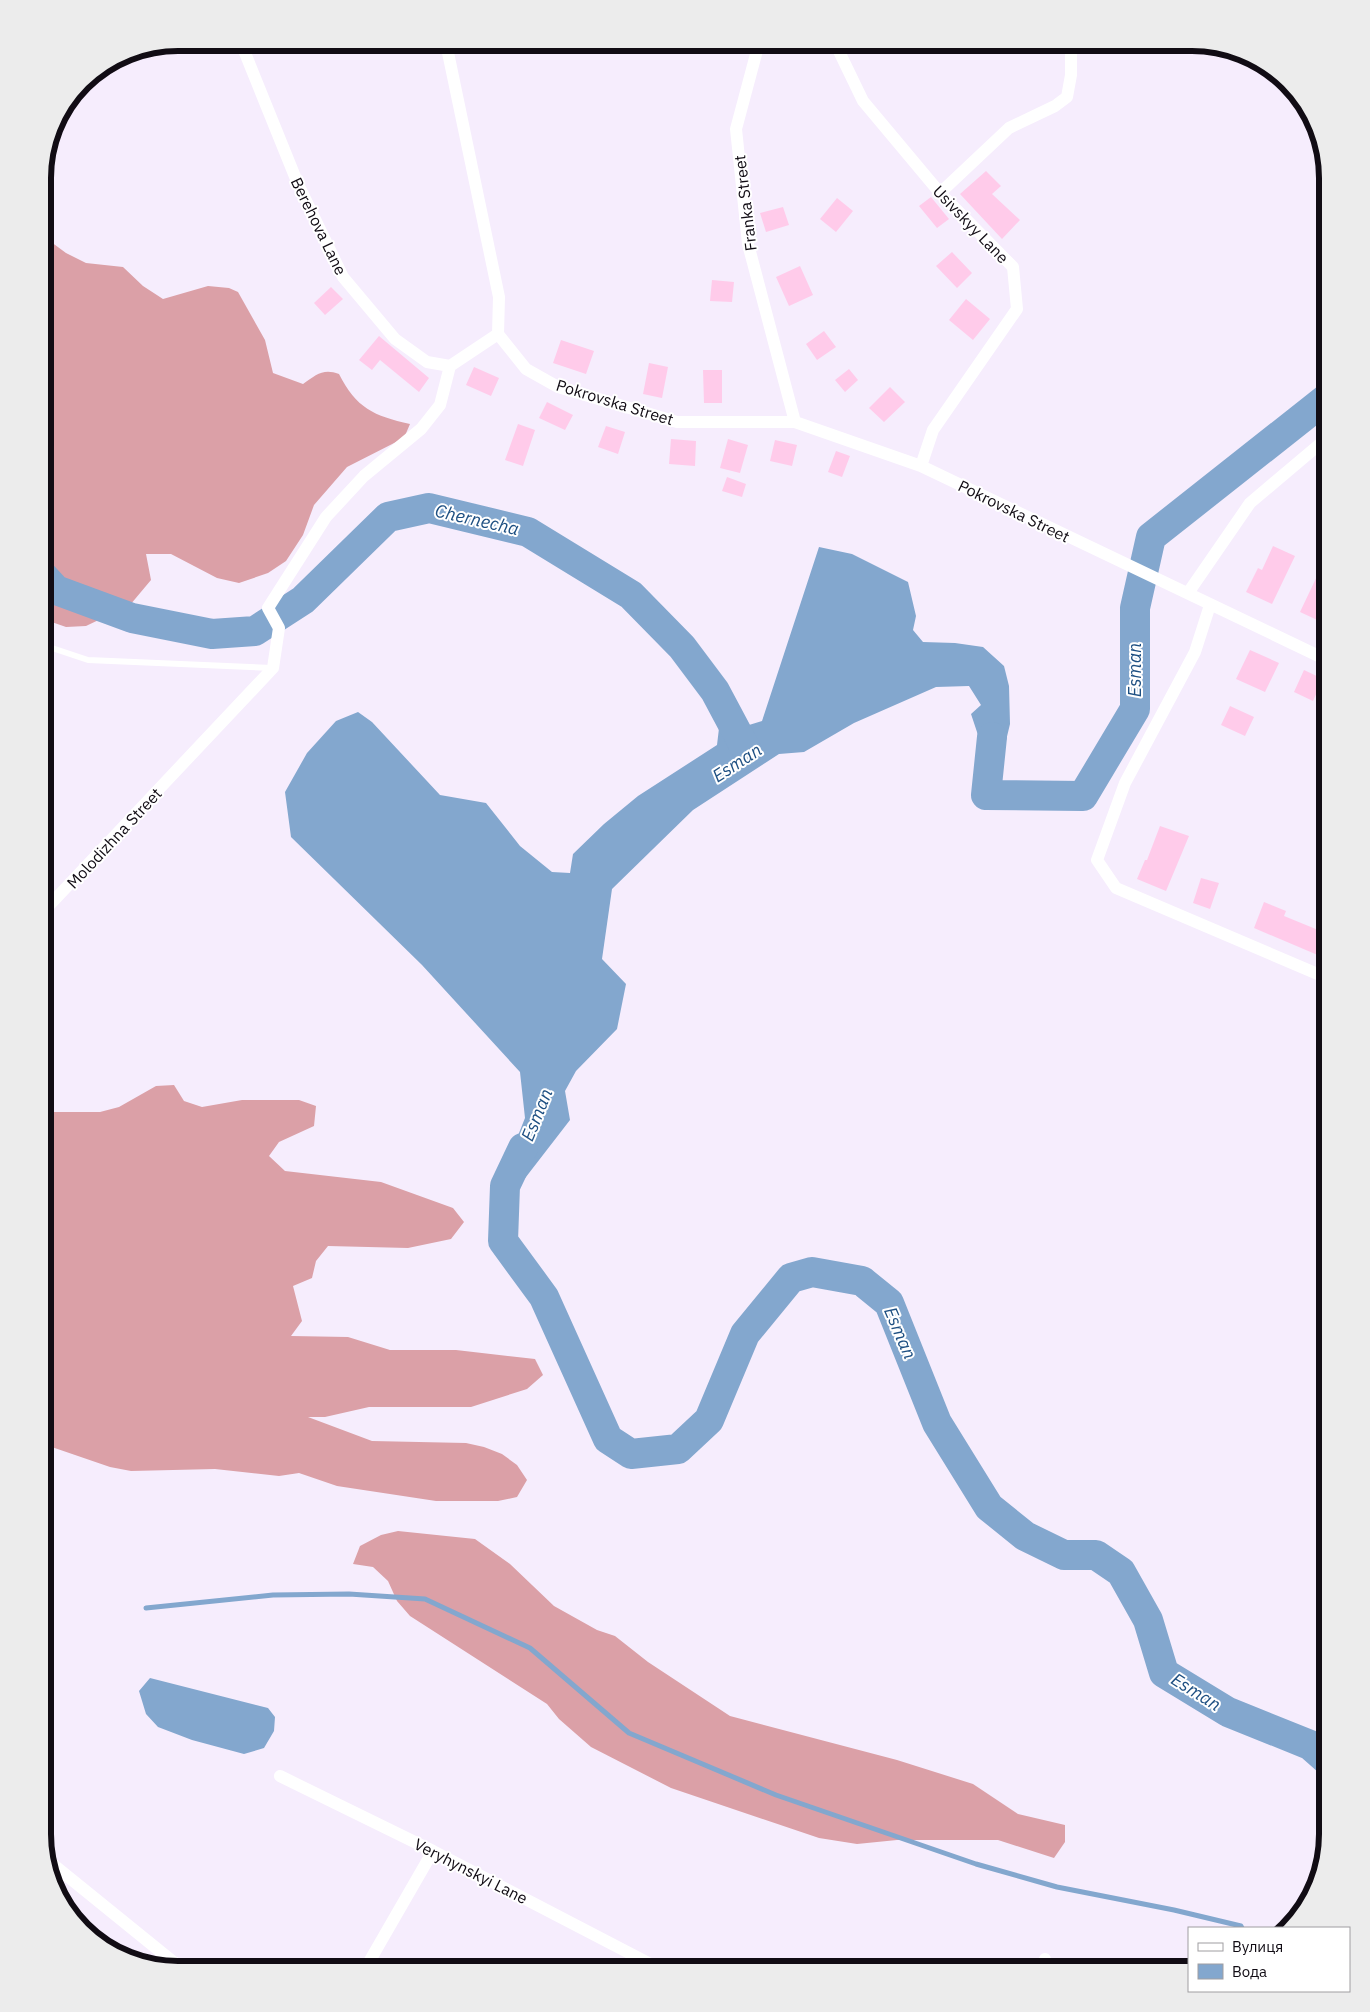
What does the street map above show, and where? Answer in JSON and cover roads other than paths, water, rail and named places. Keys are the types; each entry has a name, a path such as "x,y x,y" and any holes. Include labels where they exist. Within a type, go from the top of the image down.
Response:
{"street":[{"name":"Berehova Lane","path":"245,51 298,184 343,277 395,339 427,362 450,366"},
{"path":"273,668 279,628 268,608 326,517 364,476 422,429 440,405 450,366 498,334 499,297 448,51"},
{"name":"Franka Street","path":"758,52 736,129 748,244 795,422"},
{"name":"Usivskyy Lane","path":"839,52 864,101 940,193 1013,267 1017,309 933,430 920,466"},
{"path":"940,193 1009,128 1055,106 1067,97 1072,75 1072,52"},
{"name":"Pokrovska Street","path":"498,334 526,369 558,386 622,408 677,422 795,422 920,466 1319,656"},
{"path":"1188,593 1250,503 1319,446"},
{"path":"1210,605 1195,652 1125,783 1098,860 1116,888 1319,974"},
{"name":"Molodizhna Street","path":"52,903 273,668"},
{"name":"Veryhynskyi Lane","path":"280,1776 433,1851 644,1960"},
{"path":"369,1960 433,1851"},
{"path":"56,1867 165,1959"}],"lane":[{"path":"52,648 88,660 273,668"}],"water":[{"path":"819,547 852,554 908,582 916,616 913,630 923,642 955,643 983,647 1004,666 1009,686 1010,724 1004,749 987,777 984,753 971,714 981,705 969,686 936,687 854,723 804,752 779,754 693,810 612,889 602,959 626,984 617,1029 576,1071 565,1091 570,1120 519,1186 505,1186 509,1158 525,1118 520,1072 422,965 291,837 285,792 307,753 336,721 358,712 372,722 440,795 486,803 520,846 552,872 570,873 573,854 604,824 638,796 717,745 720,720 736,729 762,721"},
{"path":"150,1678 268,1708 275,1717 274,1731 264,1748 244,1754 192,1740 158,1727 146,1714 139,1691"}],"waterway":[{"name":"Esman","path":"992,737 986,795 1083,796 1135,709 1135,608 1151,537 1319,404"},
{"name":"Chernecha","path":"52,585 56,590 132,618 212,634 255,631 303,600 388,517 429,508 528,532 631,595 682,647 715,691 748,753"},
{"name":"Esman","path":"523,1148 505,1186 503,1241 544,1297 608,1439 631,1454 678,1449 709,1420 745,1334 791,1278 812,1272 862,1281 889,1303 937,1423 989,1507 1025,1536 1064,1555 1096,1555 1121,1572 1148,1620 1164,1673 1228,1712 1310,1745 1319,1753"},
{"path":"146,1608 273,1595 349,1594 425,1599 530,1648 629,1733 776,1795 976,1864 1057,1887 1174,1910 1242,1927"}]}
